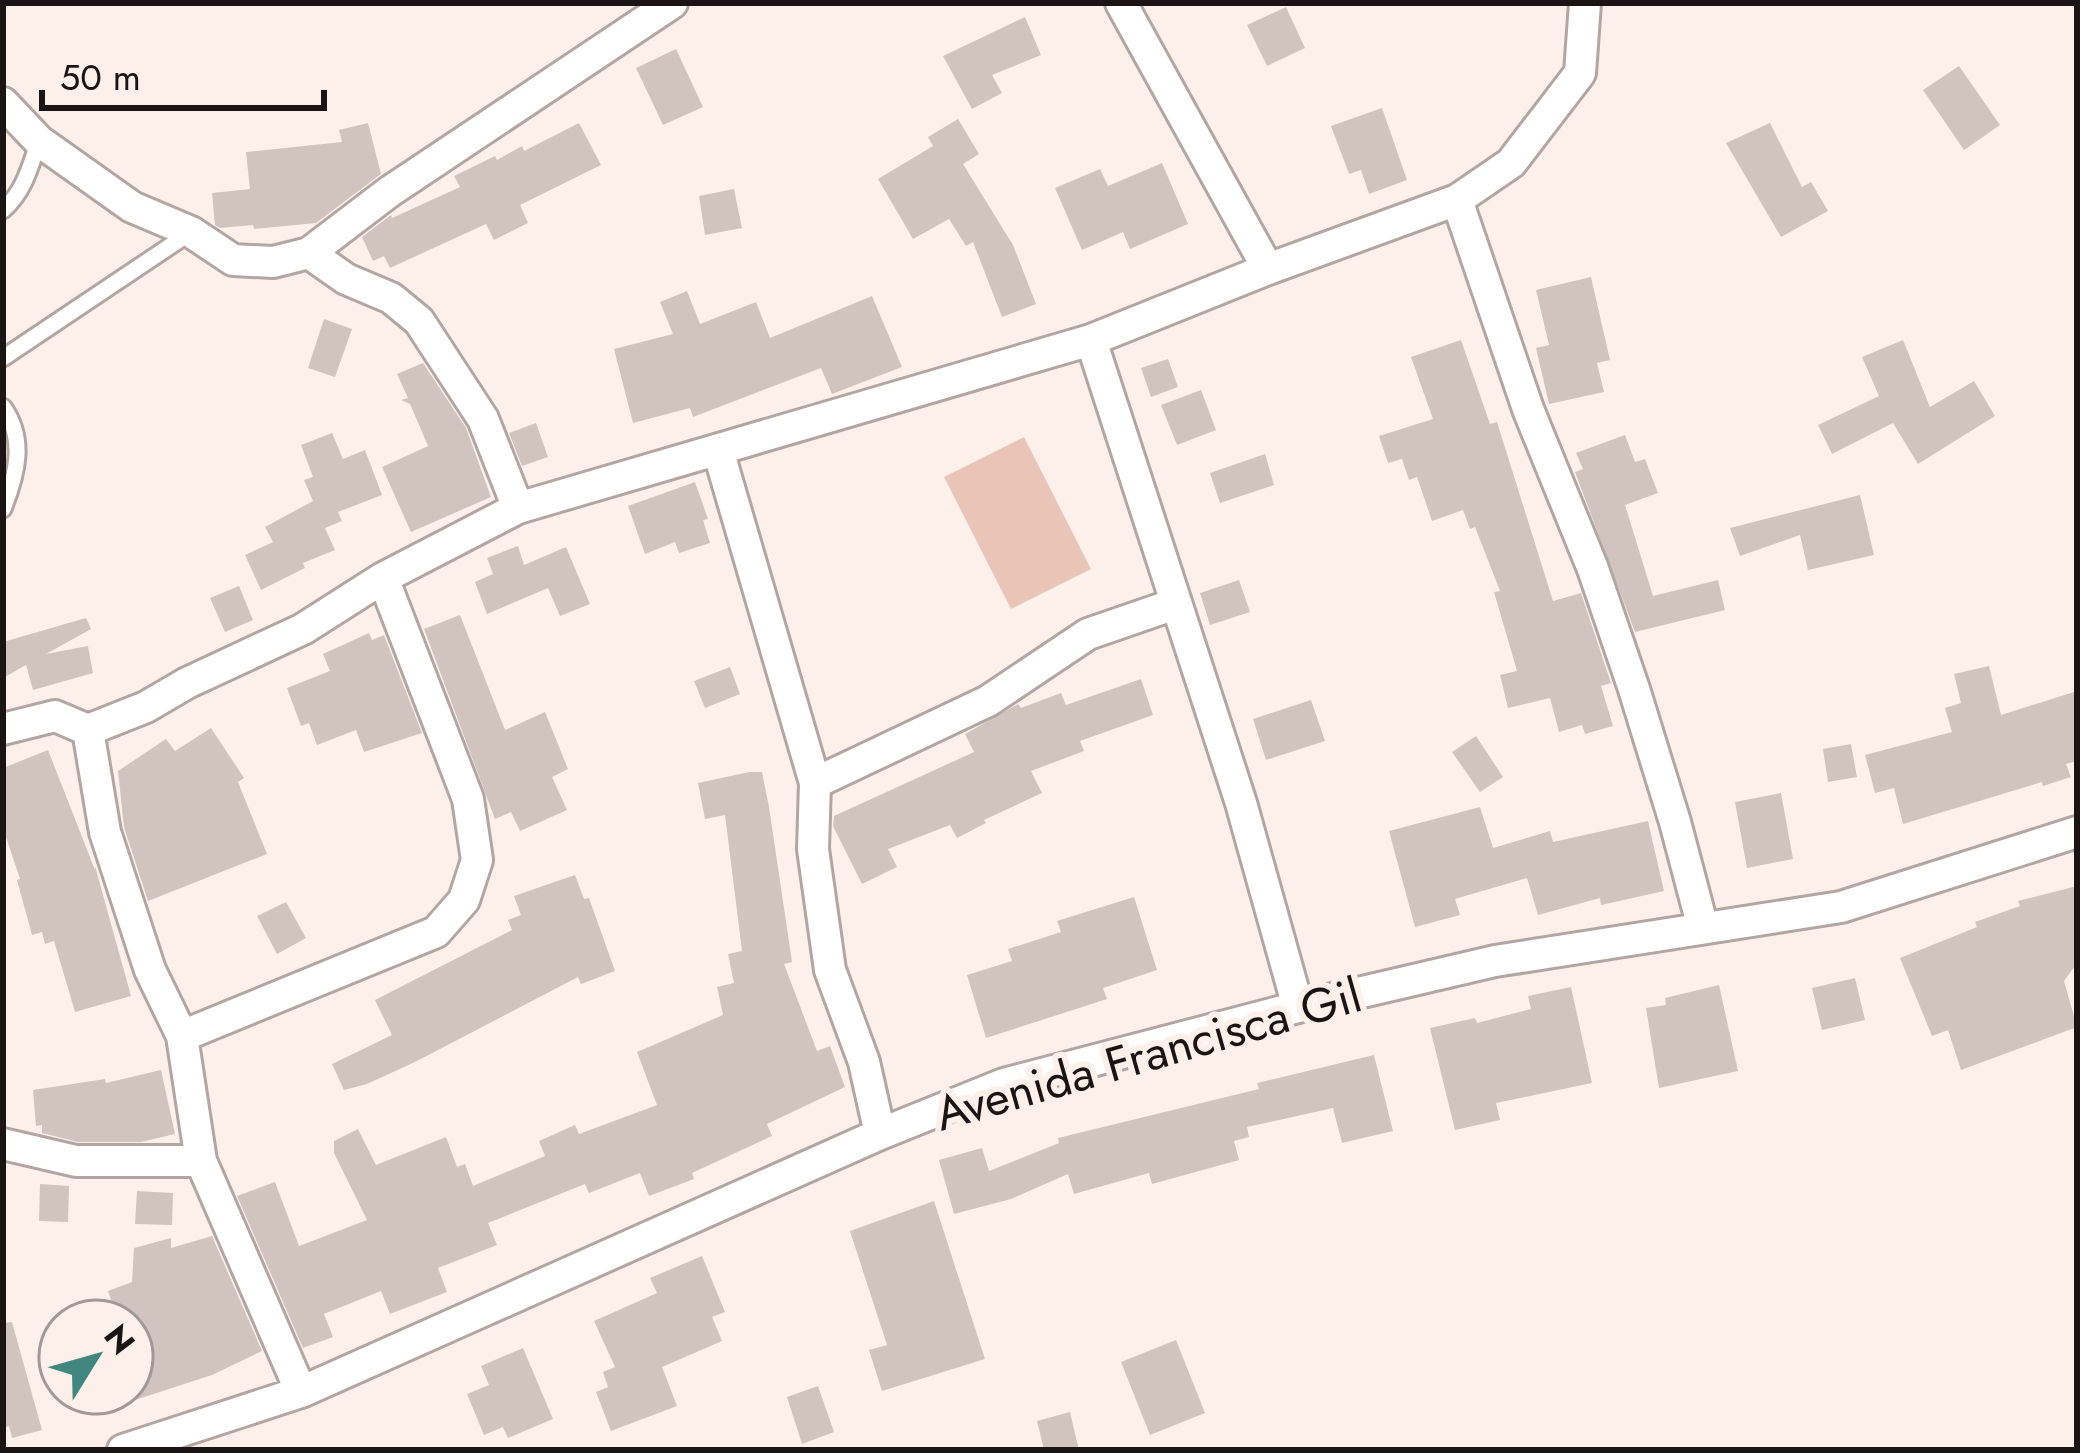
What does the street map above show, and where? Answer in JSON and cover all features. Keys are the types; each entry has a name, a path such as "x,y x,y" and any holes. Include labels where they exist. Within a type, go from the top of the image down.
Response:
{"street":[{"path":"3,104 39,141 132,207 191,232 233,260 273,262 309,253 389,192 673,3"},
{"path":"1121,3 1268,269"},
{"path":"3,729 55,716 88,730 146,707 187,682 303,629 383,578 518,508 1091,340 1457,200 1511,163 1580,73 1585,3"},
{"path":"1457,200 1528,409 1593,568 1627,668 1676,821 1702,928"},
{"path":"309,253 346,279 391,298 419,321 483,419 518,508"},
{"path":"1091,340 1241,803 1298,1007"},
{"path":"718,450 814,783 813,849 830,970 864,1062 880,1134"},
{"path":"182,1036 436,932 464,900 477,860 468,799 383,578"},
{"path":"814,783 988,701 1088,634 1175,604"},
{"path":"88,730 105,832 150,970 182,1036 201,1161 301,1392"},
{"name":"Avenida Francisca Gil","path":"123,1450 301,1392 880,1134 1004,1084 1495,961 1840,907 2077,832"},
{"path":"3,1144 76,1161 201,1161"}],"lane":[{"path":"3,210 15,200 39,141"},
{"path":"3,358 191,232"},
{"path":"3,407 18,427 16,477 3,509"}],"shaded area":[{"path":"1024,437 1091,569 1011,609 944,477"}],"building":[{"path":"1286,7 1305,48 1267,66 1247,25"},
{"path":"1025,17 1041,55 992,75 1002,93 972,109 943,56"},
{"path":"676,49 703,107 663,125 636,68"},
{"path":"1959,66 2000,125 1964,150 1923,90"},
{"path":"1382,108 1407,180 1369,194 1361,170 1349,174 1331,126"},
{"path":"958,119 979,154 963,164 1013,245 1036,304 1002,317 973,242 966,246 949,219 913,239 878,179 933,146 928,137"},
{"path":"368,123 381,174 316,223 254,229 253,225 215,225 212,193 250,189 246,152 342,142 339,130"},
{"path":"579,123 601,165 520,205 528,223 494,240 486,224 390,268 384,256 373,261 362,237 391,215 460,187 454,176 522,146 524,151"},
{"path":"1770,123 1802,187 1811,182 1828,211 1781,237 1726,143"},
{"path":"1162,163 1188,224 1130,249 1123,232 1082,250 1055,188 1100,169 1108,186"},
{"path":"734,189 742,228 705,235 699,196"},
{"path":"1591,277 1610,360 1597,363 1604,392 1549,404 1536,348 1549,345 1536,290"},
{"path":"687,291 700,324 756,302 770,338 872,296 902,367 832,394 821,368 693,417 690,408 633,423 614,349 673,334 660,302"},
{"path":"324,319 352,329 335,377 308,368"},
{"path":"1461,340 1490,424 1497,422 1553,601 1581,593 1611,683 1601,686 1613,726 1585,734 1582,725 1559,732 1550,698 1508,708 1500,675 1517,671 1494,592 1500,591 1475,527 1470,529 1463,510 1432,521 1417,477 1409,480 1402,459 1388,463 1379,436 1433,419 1411,357"},
{"path":"1903,340 1930,407 1974,381 1995,416 1918,464 1893,423 1832,454 1818,425 1879,396 1862,357"},
{"path":"1168,359 1178,387 1151,397 1141,368"},
{"path":"423,363 466,428 491,497 411,532 382,467 428,446 410,404 401,400 408,398 397,374"},
{"path":"1201,390 1216,430 1177,445 1161,405"},
{"path":"536,423 548,457 522,466 509,433"},
{"path":"332,433 343,459 365,450 382,495 338,512 342,521 325,528 335,550 303,563 305,568 261,590 245,555 273,542 265,527 313,501 304,480 313,477 301,445"},
{"path":"1625,435 1635,462 1645,459 1658,493 1625,505 1653,596 1718,580 1725,610 1635,632 1575,472 1583,469 1576,453"},
{"path":"1265,454 1274,485 1220,503 1210,473"},
{"path":"695,482 708,519 703,520 710,543 679,553 675,542 645,554 628,506"},
{"path":"1860,495 1874,555 1808,570 1800,535 1740,556 1730,528"},
{"path":"518,546 524,565 566,547 590,604 560,616 548,588 487,614 475,582 493,574 487,558"},
{"path":"1239,580 1250,612 1210,625 1200,593"},
{"path":"239,586 253,620 225,632 210,598"},
{"path":"460,615 505,730 545,712 568,769 552,777 567,810 520,831 511,812 495,819 424,629"},
{"path":"86,618 91,629 46,654 88,646 93,673 33,690 26,665 3,678 3,642"},
{"path":"369,633 372,640 384,635 422,733 364,752 356,730 317,745 309,723 301,726 287,688 330,671 323,654"},
{"path":"1989,666 2001,715 2077,691 2077,761 2066,764 2071,777 1903,824 1894,788 1875,793 1865,755 1952,732 1945,708 1961,703 1954,674"},
{"path":"730,667 740,694 705,708 694,681"},
{"path":"1141,679 1153,715 1080,741 1084,751 1031,771 1042,793 957,838 950,825 888,849 897,867 862,884 833,826 834,816 974,752 965,734 1018,704 1021,708 1061,693 1066,705"},
{"path":"1311,700 1325,741 1266,760 1253,719"},
{"path":"211,728 244,778 238,782 267,854 148,901 124,827 118,771 166,739 175,751"},
{"path":"1476,736 1503,777 1480,792 1452,752"},
{"path":"1851,744 1857,777 1828,782 1823,749"},
{"path":"48,750 95,870 95,866 131,996 75,1012 54,941 45,944 42,932 32,935 3,828 3,768"},
{"path":"762,772 769,807 792,962 784,964 817,1051 830,1046 845,1087 767,1124 772,1136 692,1173 694,1179 649,1196 640,1173 589,1193 585,1184 488,1223 497,1245 438,1268 447,1292 390,1314 381,1291 324,1314 333,1337 303,1348 237,1196 275,1182 299,1246 367,1220 334,1153 334,1141 358,1129 376,1165 446,1137 457,1167 465,1164 473,1186 545,1156 539,1141 575,1125 579,1134 657,1105 637,1052 723,1015 717,987 734,983 728,954 742,951 725,815 705,819 698,783"},
{"path":"1781,793 1793,859 1747,868 1735,802"},
{"path":"1480,807 1493,848 1550,831 1553,842 1648,821 1664,891 1601,905 1600,898 1538,915 1527,878 1455,899 1460,915 1415,927 1389,831"},
{"path":"575,875 584,899 589,898 615,971 581,984 578,977 417,1061 344,1090 332,1064 392,1035 375,1000 512,930 508,920 521,915 514,896"},
{"path":"2077,886 2077,963 2064,981 2077,1027 1961,1070 1948,1030 1932,1036 1900,958 1977,927 1975,922 2020,906 2018,901"},
{"path":"1134,897 1157,970 1103,988 1107,999 986,1038 967,975 1012,961 1008,949 1061,932 1057,921"},
{"path":"286,902 306,938 277,954 257,916"},
{"path":"1855,978 1865,1020 1822,1030 1812,988"},
{"path":"1719,985 1738,1071 1659,1088 1646,1008 1666,1005 1665,998"},
{"path":"1571,987 1592,1083 1496,1103 1500,1120 1455,1130 1430,1028 1475,1018 1477,1023 1531,1009 1528,996"},
{"path":"1374,1055 1393,1131 1342,1143 1333,1108 1247,1127 1249,1137 1234,1141 1239,1160 1152,1184 1149,1173 1074,1194 1068,1174 1011,1199 954,1214 939,1160 982,1148 989,1171 1059,1143 1058,1138 1259,1089 1257,1083"},
{"path":"161,1070 175,1134 141,1142 78,1142 42,1133 42,1125 36,1126 33,1090 105,1079 106,1083"},
{"path":"40,1184 69,1186 68,1222 39,1221"},
{"path":"137,1191 173,1193 172,1225 135,1224"},
{"path":"934,1201 985,1359 882,1391 869,1350 887,1345 850,1231"},
{"path":"212,1236 262,1351 212,1375 156,1393 156,1297 110,1297 108,1291 132,1282 134,1248 171,1238 171,1248"},
{"path":"702,1256 725,1312 712,1317 722,1341 662,1367 677,1406 611,1431 596,1392 608,1387 603,1372 615,1367 594,1321 657,1293 650,1278"},
{"path":"12,1322 42,1430 12,1438 9,1426 3,1428 3,1323"},
{"path":"1176,1340 1205,1413 1150,1435 1121,1362"},
{"path":"523,1348 553,1419 508,1438 503,1427 484,1435 467,1394 489,1385 481,1366"},
{"path":"818,1386 834,1432 802,1444 787,1397"},
{"path":"1070,1412 1079,1450 1044,1450 1037,1421"}]}
